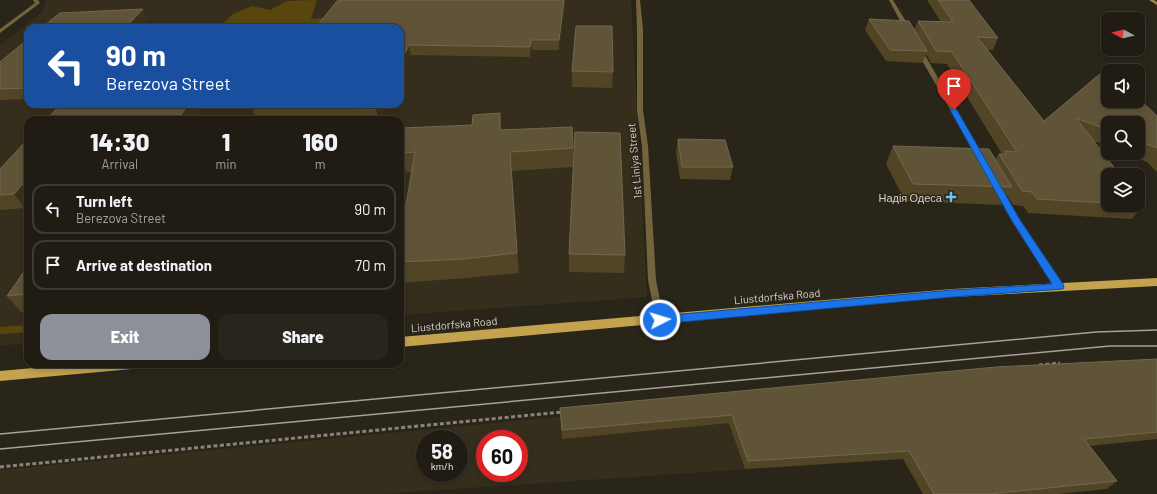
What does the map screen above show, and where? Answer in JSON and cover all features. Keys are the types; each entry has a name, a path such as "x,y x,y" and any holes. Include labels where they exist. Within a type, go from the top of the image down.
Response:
{"main road":[{"path":"1151,0 1157,4"},
{"name":"Liustdorfska Road","path":"404,342 952,293 1157,282"},
{"path":"0,376 88,368"}],"street":[{"path":"0,31 38,3 35,0"},
{"name":"1st Liniya Street","path":"638,0 640,29 640,110 645,146 652,280 660,320"},
{"path":"891,0 910,34"},
{"path":"914,41 985,166"},
{"path":"996,186 1016,221 1059,287"}],"path":[{"path":"1036,365 1060,363"},
{"path":"0,467 570,411"}],"shaded area":[{"path":"46,0 631,0 647,297 404,315 404,116 24,116 24,343 0,346 0,86 24,85 24,108 404,108 404,24 27,24 42,12"},
{"path":"317,0 311,19 336,17 342,24 222,24 233,14 252,6 270,10 287,1"},
{"path":"24,26 24,80 0,81 0,45"},
{"path":"24,325 24,332 0,334 0,327"},
{"path":"990,376 1157,439 1075,447 383,494 0,494 0,470 416,431 416,482 468,482 468,430 421,430"}],"building":[{"path":"338,0 564,0 559,40 531,40 530,47 409,45 404,55 404,24 318,24"},
{"path":"938,0 969,0 998,38 977,37 1044,121 1101,73 1101,108 1145,108 1145,105 1157,116 1157,148 1145,144 1145,116 1101,116 1101,127 1076,118 1101,150 1101,160 1108,160 1115,168 1101,168 1101,203 1037,199 1032,192 1022,191 999,154 1006,154 1005,151 1017,152 952,52 936,51 918,21 953,22"},
{"path":"143,9 129,24 46,24 60,13"},
{"path":"869,19 909,21 927,51 890,50"},
{"path":"576,26 612,26 613,72 572,71"},
{"path":"24,42 24,88 0,89 0,62"},
{"path":"57,108 185,108 181,115 165,116 50,116"},
{"path":"314,108 377,108 376,109"},
{"path":"500,113 500,130 572,127 573,148 510,152 517,253 463,259 404,262 404,205 406,205 415,152 404,153 404,128 472,125 473,115"},
{"path":"575,132 620,133 625,255 569,254"},
{"path":"678,139 725,140 733,167 682,167"},
{"path":"24,143 24,183 14,194 0,195 0,169"},
{"path":"893,146 989,149 1012,187 913,184"},
{"path":"24,272 24,294 7,296"},
{"path":"1157,359 1157,432 1084,439 1117,481 989,494 934,494 909,451 748,461 732,415 562,430 560,408 996,367"}],"tram line":[{"path":"0,434 1096,332 1157,330"},
{"path":"0,449 1110,346 1157,346"}],"place":[{"name":"Надія Одеса","path":"951,197"}],"route":[{"path":"660,320 952,293 1059,287 1016,221 954,110"}]}
